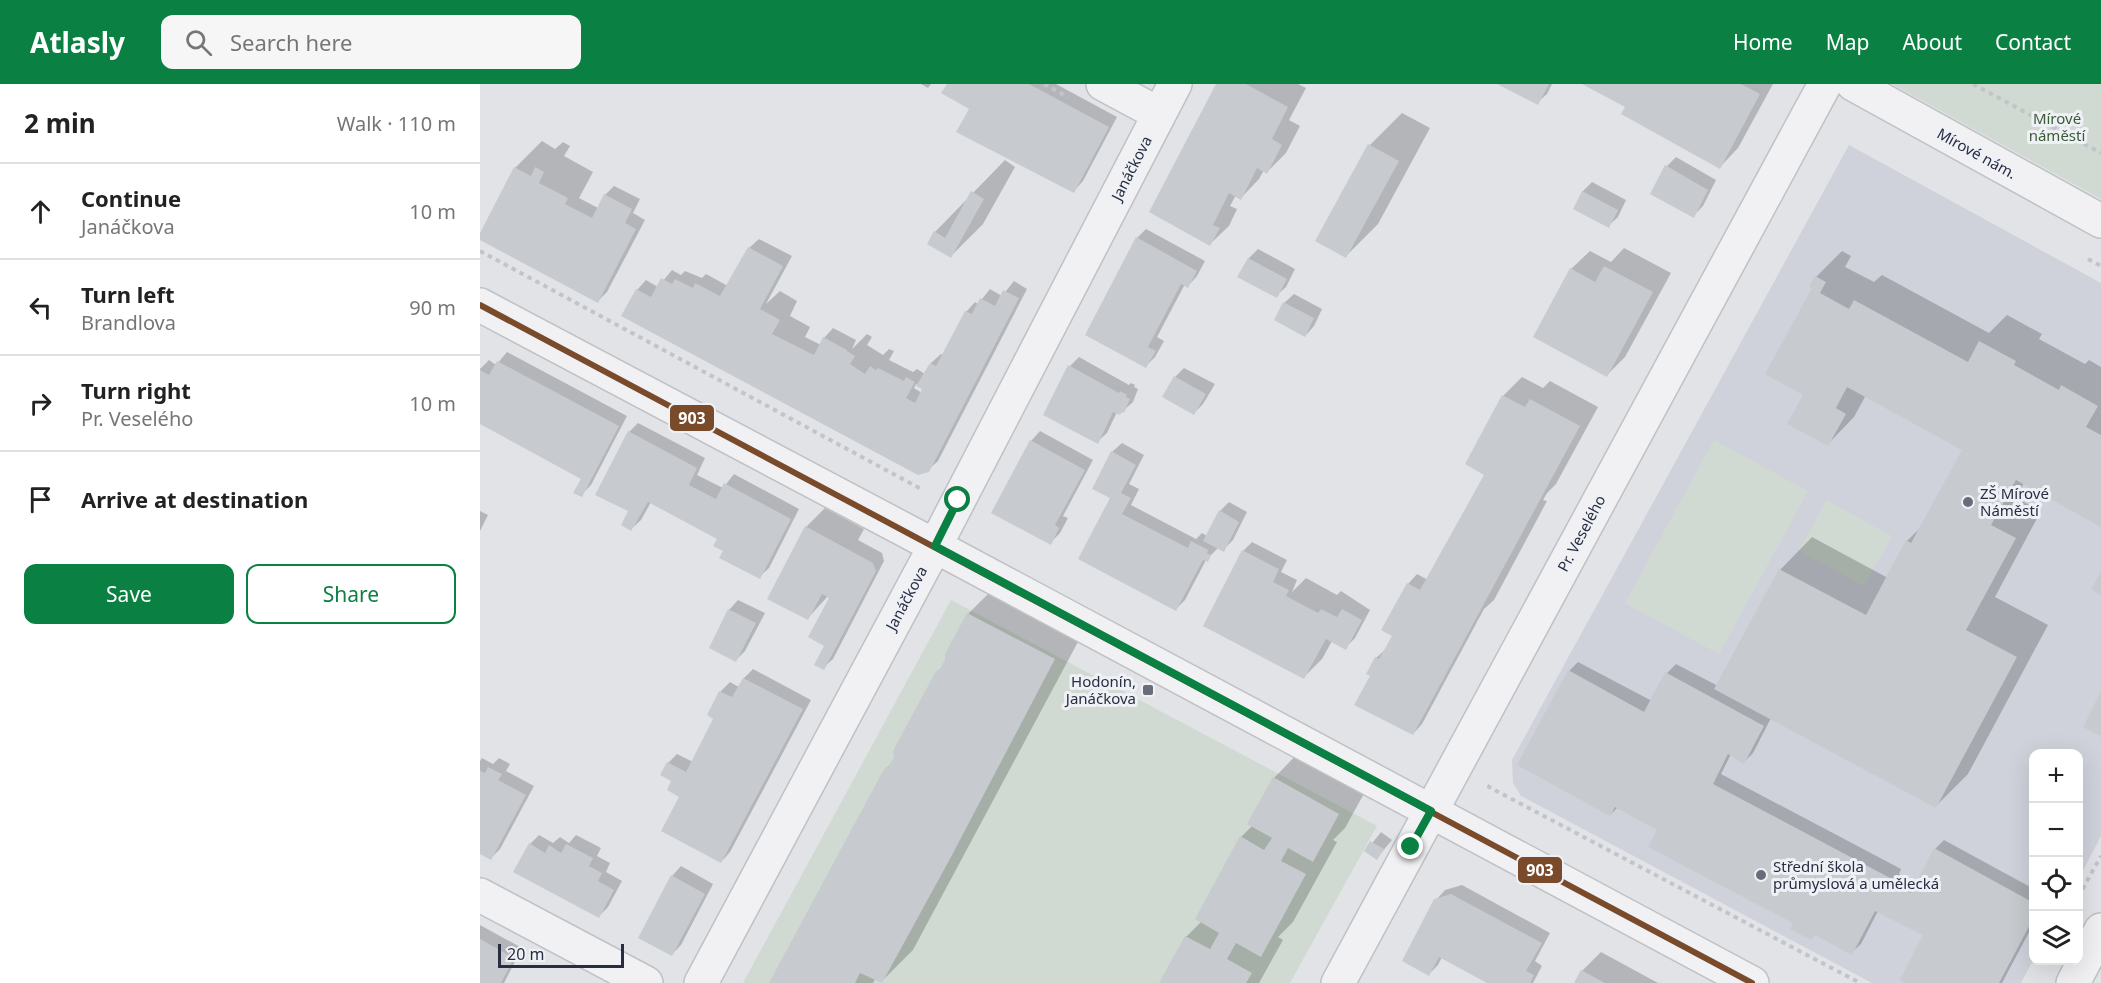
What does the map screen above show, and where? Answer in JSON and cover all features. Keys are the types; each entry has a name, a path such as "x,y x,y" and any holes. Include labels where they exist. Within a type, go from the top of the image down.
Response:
{"street":[{"path":"1103,84 1159,114"},
{"name":"Janáčkova","path":"701,983 935,546 1175,84"},
{"name":"Pr. Veselého","path":"1338,983 1825,84"},
{"name":"Mírové nám.","path":"1853,84 2101,222"},
{"path":"480,305 1752,983"},
{"path":"480,895 646,983"},
{"path":"2073,983 2101,930"}],"path":[{"path":"1974,84 2101,153"},
{"path":"480,251 929,494"},
{"path":"2081,255 2101,266"},
{"path":"1494,776 1489,787 1860,983"},
{"path":"2083,890 2101,856"}],"shaded area":[{"path":"1849,145 2101,283 2101,836 2083,870 2083,749 2029,749 2030,965 2021,983 1872,983 1521,796 1513,783 1512,760"}],"green space":[{"name":"Mírové náměstí","path":"1892,84 2101,84 2101,199"},
{"path":"1714,440 1808,491 1719,654 1625,603"},
{"path":"1826,500 1892,536 1864,586 1799,551"},
{"path":"951,600 1377,826 1290,983 743,983"}],"building":[{"path":"947,84 1029,84 1109,127 1074,193 956,132 969,109 941,93"},
{"path":"1216,84 1246,84 1288,107 1272,139 1282,145 1267,174 1257,168 1241,200 1229,193 1213,225 1220,228 1210,246 1149,212"},
{"path":"1497,84 1549,84 1538,105"},
{"path":"1582,84 1741,84 1760,94 1720,169 1621,114 1625,107"},
{"path":"1368,144 1399,161 1346,258 1315,241"},
{"path":"1665,165 1708,190 1694,218 1650,194"},
{"path":"514,167 531,176 535,167 544,172 539,183 568,198 565,204 592,218 604,194 632,209 625,223 636,229 598,303 480,240 480,233"},
{"path":"971,191 984,199 951,258 927,244 934,231 945,238"},
{"path":"1582,191 1618,210 1609,228 1573,209"},
{"path":"1136,237 1197,271 1188,288 1181,284 1148,347 1156,351 1146,368 1085,335"},
{"path":"748,247 783,266 760,309 780,320 772,334 814,355 823,337 855,356 850,364 865,374 870,366 904,381 906,377 915,382 906,398 915,403 922,389 916,386 930,363 936,366 965,311 972,314 980,298 995,306 1003,290 1019,298 929,472 918,475 621,316 636,289 651,297 661,278 672,284 675,279 693,288 695,283 720,296"},
{"path":"1248,258 1287,279 1277,298 1237,277"},
{"path":"1604,266 1653,292 1607,377 1533,337 1570,268 1595,282"},
{"name":"ZŠ Mírové Náměstí","path":"1815,276 1826,282 1820,293 1849,309 1854,300 1968,362 1979,341 2016,361 2014,365 2059,390 2061,385 2098,406 2086,427 2101,435 2101,527 2016,480 1991,525 2016,538 1966,630 2017,657 1936,808 1714,689 1779,569 1866,615 1906,540 1911,543 1962,450 1847,387 1836,408 1846,414 1828,446 1787,424 1803,395 1765,374 1812,288 1809,286"},
{"path":"1283,302 1314,318 1305,337 1274,320"},
{"path":"497,361 619,426 582,497 573,493 581,479 480,424 480,370 489,375"},
{"path":"1068,365 1119,393 1120,391 1130,399 1124,413 1120,415 1113,412 1098,444 1043,415"},
{"path":"1174,376 1206,394 1194,415 1162,397"},
{"path":"1502,395 1525,407 1530,399 1580,426 1413,735 1354,705 1370,676 1366,674 1375,657 1379,659 1392,636 1381,630 1407,583 1420,590 1484,475 1465,464"},
{"path":"628,431 697,468 689,485 716,499 724,483 791,519 760,579 719,558 723,551 713,546 717,539 648,502 631,531 621,525 628,511 595,495"},
{"path":"1030,440 1085,470 1055,525 1059,528 1051,545 991,513"},
{"path":"1111,451 1136,465 1121,493 1131,498 1122,514 1188,548 1191,541 1208,550 1207,553 1211,555 1208,562 1203,560 1176,611 1078,559 1110,498 1092,489"},
{"path":"1219,510 1239,522 1224,552 1203,541"},
{"path":"805,526 873,563 876,571 824,670 814,665 824,646 808,637 829,598 822,594 808,620 767,599"},
{"path":"1242,550 1279,569 1273,582 1289,590 1286,596 1318,613 1321,609 1337,617 1342,609 1362,620 1346,650 1326,639 1304,679 1203,626"},
{"path":"2101,572 2101,595 2091,589"},
{"path":"728,609 756,623 736,662 709,648"},
{"path":"967,613 1055,659 951,857 882,983 860,973 855,983 769,983 884,769 889,766 894,757 893,751 936,671 940,669 945,660 945,654"},
{"path":"1568,670 1644,712 1665,672 1764,726 1744,764 1728,754 1713,784 1892,879 1890,883 1911,893 1934,848 2029,900 2029,926 1999,983 1905,983 1900,980 1923,935 1875,911 1852,955 1815,935 1811,940 1790,929 1793,923 1648,847 1657,830 1615,807 1610,816 1517,765"},
{"path":"743,678 803,709 721,863 661,831 679,797 667,790 671,781 660,775 667,762 686,772 713,719 707,715 719,691 732,697"},
{"path":"2101,691 2101,736 2083,727"},
{"path":"488,767 502,774 498,780 526,795 491,860 480,854 480,771 485,773"},
{"path":"1273,777 1339,814 1313,862 1288,848 1281,861 1306,874 1261,957 1236,943 1227,959 1252,973 1246,983 1159,983 1185,936 1210,949 1219,933 1195,919 1240,836 1264,850 1272,838 1247,824"},
{"path":"1370,841 1384,849 1377,860 1364,851"},
{"path":"529,843 545,853 549,845 561,853 566,844 593,858 589,866 602,873 598,881 614,890 599,918 513,872"},
{"path":"671,875 705,894 672,956 638,938"},
{"path":"1451,894 1542,943 1526,971 1534,975 1530,983 1487,983 1439,957 1429,976 1402,961 1434,899"},
{"path":"480,939 514,958 501,983 480,983"},
{"path":"1581,970 1605,983 1574,983"}],"transit line":[{"name":"903","path":"480,305 1752,983"}],"place":[{"name":"ZŠ Mírové Náměstí","path":"1968,502"},
{"name":"Hodonín, Janáčkova","path":"1148,690"},
{"name":"Střední škola průmyslová a umělecká","path":"1761,875"}],"route":[{"path":"958,500 935,546 1431,811 1411,847"}]}
